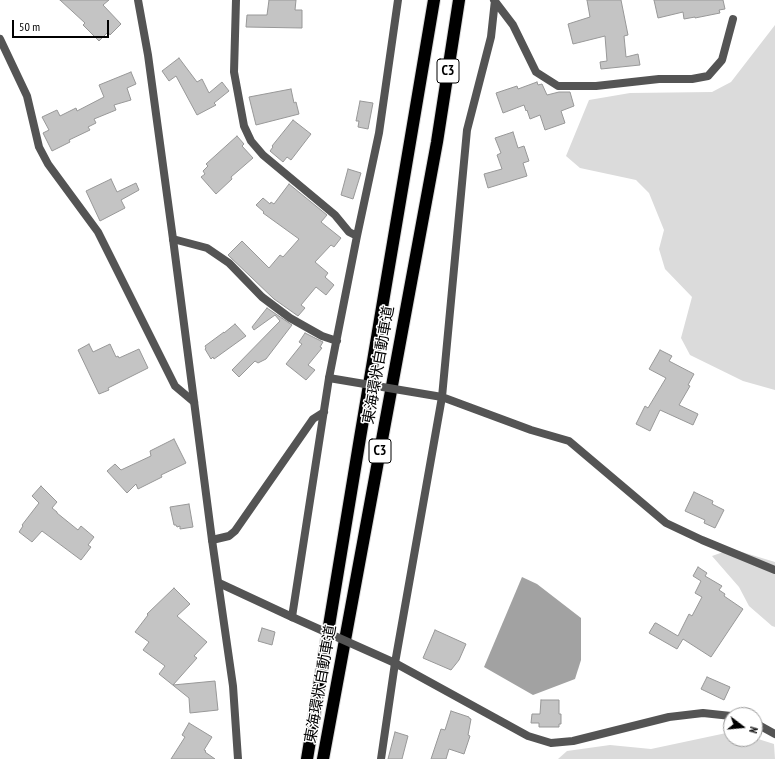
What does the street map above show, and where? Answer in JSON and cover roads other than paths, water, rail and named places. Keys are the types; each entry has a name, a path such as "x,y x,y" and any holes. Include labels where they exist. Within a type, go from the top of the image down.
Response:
{"highway":[{"name":"東海環状自動車道","path":"307,759 434,0"},
{"name":"東海環状自動車道","path":"323,759 435,150 458,0"}],"street":[{"path":"138,0 148,55 174,239 212,540 233,686 238,759"},
{"path":"236,0 234,72 244,126 251,141 263,155 335,215 349,232 357,236"},
{"path":"292,617 329,378 379,133 398,0"},
{"path":"494,0 513,25 536,72 558,86 596,86 659,79 692,79 708,76 722,60 733,19"},
{"path":"381,759 395,663 442,397 467,130 490,37 494,0"},
{"path":"0,39 27,96 39,147 48,164 98,232 175,386 194,402"},
{"path":"174,239 207,248 229,263 262,298 290,318 322,336 337,341"},
{"path":"329,378 442,397 531,430 569,441 666,524 775,570"},
{"path":"212,540 229,536 235,531 313,419 324,412"},
{"path":"219,584 395,663 528,736 551,743 573,741 653,720 675,716 703,713 723,715"},
{"path":"763,727 775,734"}]}
